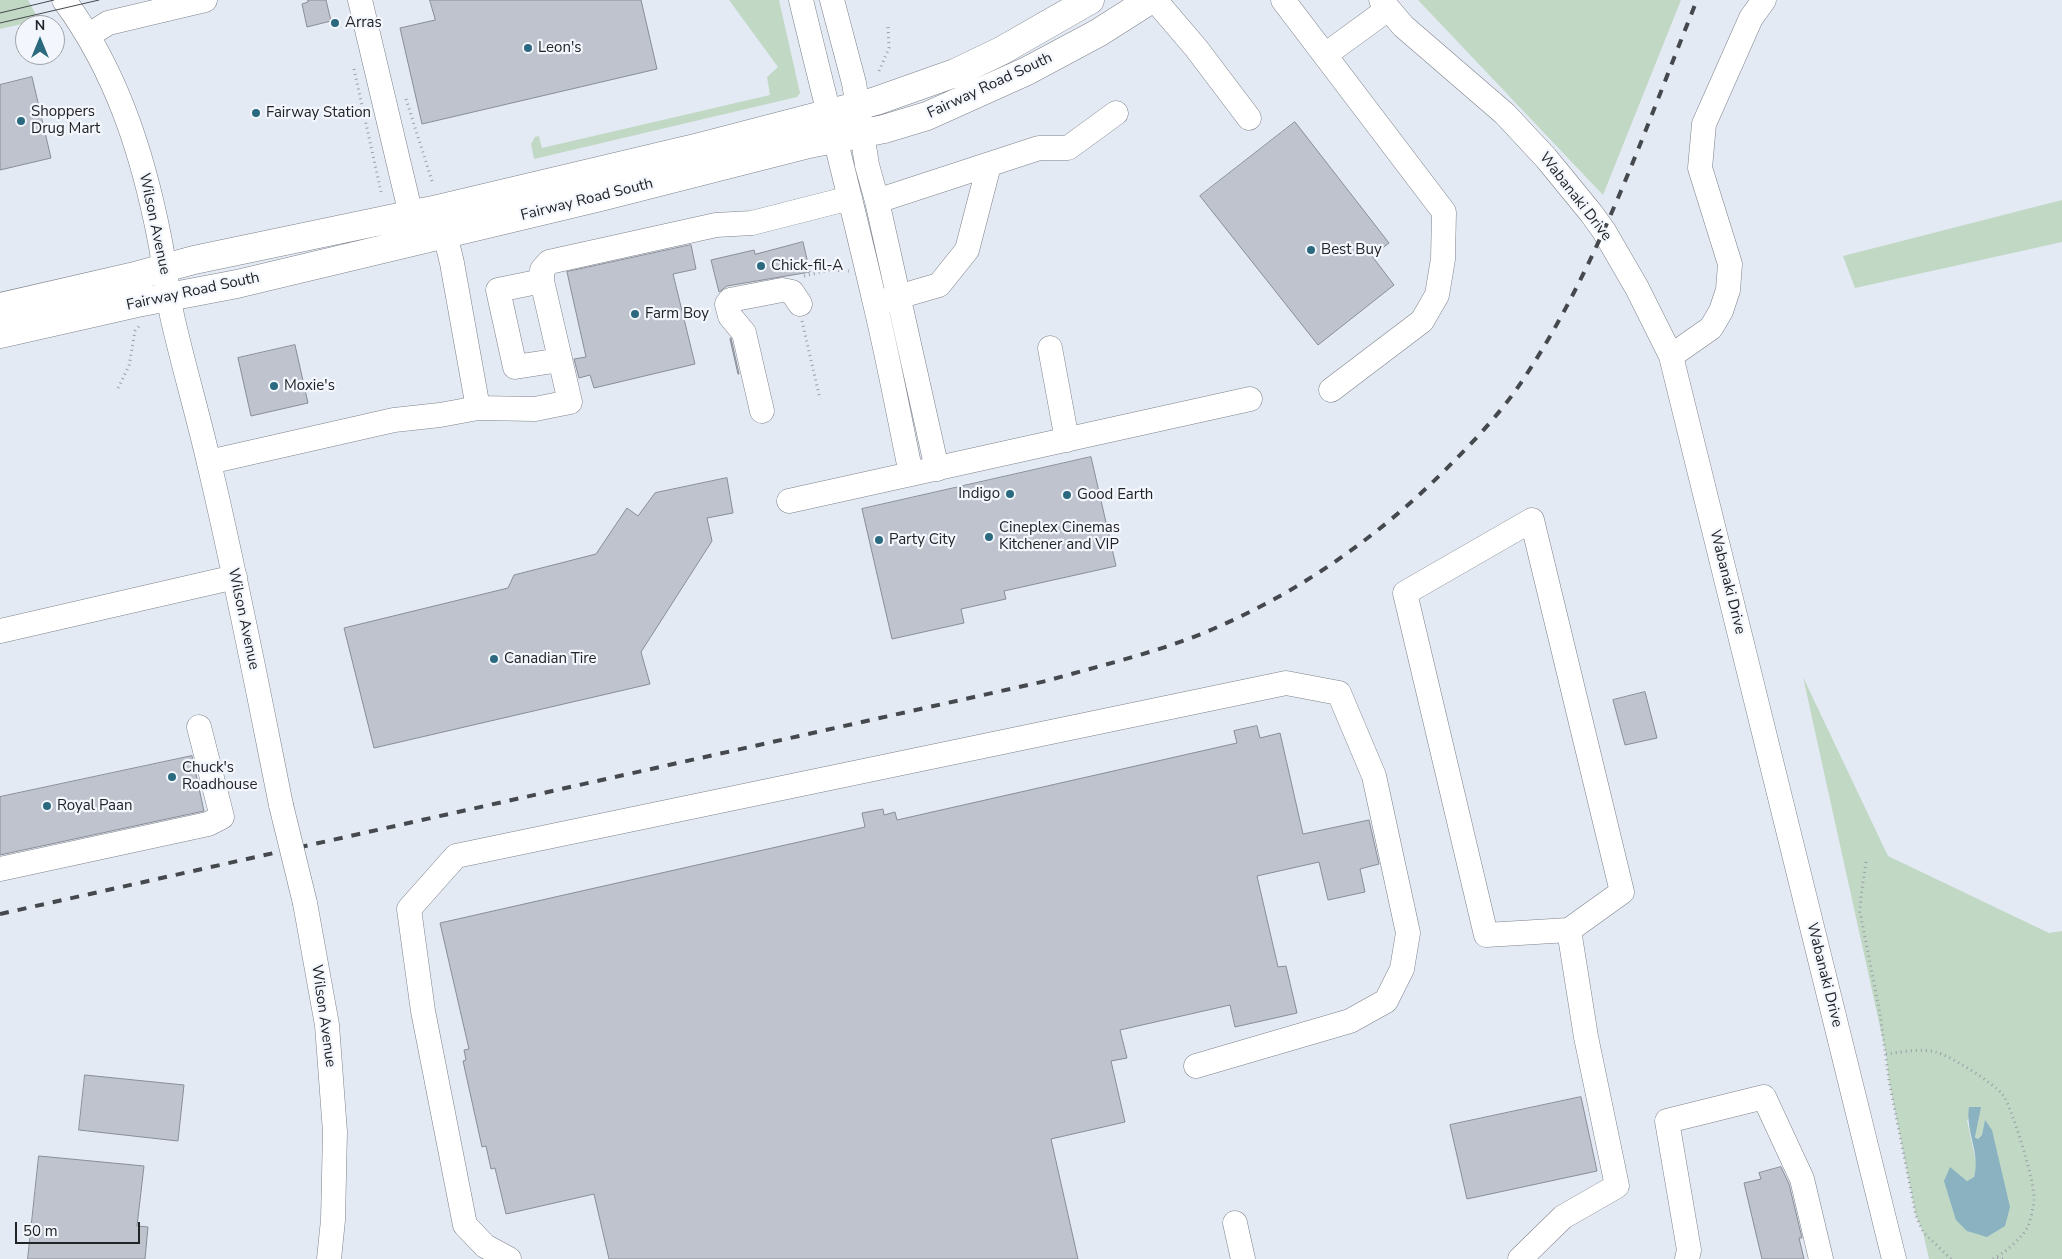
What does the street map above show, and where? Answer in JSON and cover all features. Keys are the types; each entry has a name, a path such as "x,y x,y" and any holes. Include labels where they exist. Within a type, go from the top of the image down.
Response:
{"main road":[{"name":"Fairway Road South","path":"0,307 164,269 194,260 411,216 698,147 876,101 955,73 1001,51 1090,0"},
{"name":"Fairway Road South","path":"0,334 138,303 169,298 445,234 927,116 979,94 1098,33 1150,0"}],"street":[{"name":"Wilson Avenue","path":"64,0 88,36 113,82 135,142 149,190 169,298 235,577 281,805 305,903 327,1025 334,1122 333,1220 328,1259"},
{"path":"88,36 108,23 205,0"},
{"path":"360,0 411,216"},
{"path":"802,0 875,303 911,474"},
{"path":"832,0 854,82 867,165 877,201 936,469"},
{"path":"1155,0 1196,48 1249,118"},
{"path":"1283,0 1444,212 1443,259 1437,295 1422,321 1331,390"},
{"path":"1671,356 1711,328 1728,290 1730,264 1700,168 1704,124 1751,18 1764,0"},
{"path":"1325,55 1385,5"},
{"name":"Wabanaki Drive","path":"1385,5 1403,26 1505,114 1546,158 1604,231 1637,288 1671,356 1894,1259"},
{"path":"877,201 1039,148 1068,148 1116,113"},
{"path":"875,303 899,298 939,285 967,250 989,165"},
{"path":"209,462 394,420 440,415 478,408 535,408 570,402 542,281 542,270 549,262 716,225 752,224 850,198"},
{"path":"445,234 478,408"},
{"path":"542,281 498,290 515,367 560,360"},
{"path":"757,412 744,333 730,316 727,304 730,300 773,290 792,292 800,304"},
{"path":"1050,348 1067,440"},
{"path":"789,501 1250,399"},
{"path":"1532,520 1622,892 1569,930 1486,935 1405,593 1532,520"},
{"path":"0,631 235,577"},
{"path":"509,1259 485,1246 464,1225 423,1011 409,909 456,856 1286,683 1339,693 1374,776 1408,933 1402,969 1386,1001 1350,1022 1196,1066"},
{"path":"0,869 208,824 222,817 199,727"},
{"path":"1520,1259 1564,1217 1617,1186 1586,1037 1569,930"},
{"path":"1687,1259 1689,1250 1667,1121 1764,1097 1802,1179 1821,1259"},
{"path":"1235,1222 1243,1259"}],"path":[{"path":"879,71 889,48 888,26"},
{"path":"352,60 381,192"},
{"path":"404,91 432,181"},
{"path":"118,388 129,366 135,331 140,324"},
{"path":"1866,862 1860,912 1886,1054 1889,1081 1916,1216 1923,1232 1950,1259"},
{"path":"1886,1054 1908,1051 1936,1052 1980,1076 2002,1095 2013,1119 2026,1159 2034,1198 2027,1228 2013,1244 1994,1258"},
{"path":"1994,1258 2004,1259"}],"green space":[{"path":"0,0 28,0 36,15 15,15 15,26 0,29"},
{"path":"729,0 779,0 800,93 797,97 534,159 531,144 535,137 539,136 542,148 770,95 767,77 778,67"},
{"path":"1418,0 1681,0 1603,195"},
{"path":"2062,200 2062,242 1855,288 1843,256"},
{"path":"1803,677 1888,856 2049,933 2062,931 2062,1259 1929,1259 1923,1232 1916,1216 1889,1081 1886,1054","holes":["1980,1107 1975,1136 1978,1139 1982,1135 1985,1120 1967,1231 1950,1168 1967,1181 1974,1177 1977,1167 1967,1120"]}],"water":[{"path":"1969,1107 1981,1107 1975,1137 1978,1139 1982,1135 1985,1120 1992,1130 2010,1207 2005,1226 1987,1237 1967,1231 1956,1220 1944,1181 1950,1167 1967,1181 1974,1177 1976,1160 1969,1125"}],"building":[{"path":"308,0 326,0 331,21 307,27 302,4 308,2"},
{"name":"Leon's","path":"430,0 641,0 657,69 422,124 400,28 435,20"},
{"name":"Shoppers Drug Mart","path":"32,77 51,158 0,170 0,85"},
{"name":"Best Buy","path":"1295,122 1389,243 1372,256 1394,285 1318,345 1200,196"},
{"name":"Chick-fil-A","path":"803,242 810,272 727,286 719,292 711,260 754,250 755,254"},
{"path":"691,245 696,269 673,274 695,364 594,388 590,375 579,378 574,359 586,357 567,272"},
{"path":"731,338 739,374 730,339"},
{"path":"295,345 308,403 251,416 238,358"},
{"name":"Cineplex Cinemas Kitchener and VIP","path":"1091,457 1116,566 1004,591 1006,599 961,609 964,623 892,639 862,509"},
{"path":"727,478 733,513 707,518 712,541 641,652 650,684 374,748 344,628 508,588 514,575 596,554 627,508 638,516 655,493"},
{"path":"1645,692 1657,738 1625,745 1613,700"},
{"path":"1257,726 1260,738 1280,733 1303,834 1369,820 1379,864 1360,869 1365,892 1328,900 1319,862 1257,876 1278,967 1286,966 1297,1013 1235,1027 1230,1005 1120,1030 1127,1058 1111,1061 1125,1122 1051,1139 1078,1259 609,1259 594,1194 506,1214 495,1168 491,1169 486,1146 482,1147 463,1061 466,1060 464,1050 469,1049 440,923 865,827 862,813 883,809 884,815 895,812 897,820 1237,743 1234,731"},
{"path":"192,756 204,811 0,855 0,797"},
{"path":"85,1075 184,1085 178,1141 79,1130"},
{"path":"1581,1097 1597,1171 1467,1199 1450,1125"},
{"path":"39,1156 144,1166 137,1226 148,1227 145,1259 28,1259"},
{"path":"1781,1167 1789,1184 1802,1238 1799,1238 1804,1259 1762,1259 1744,1183 1761,1179 1759,1173"}],"tram line":[{"path":"0,13 54,0"},
{"path":"0,23 99,0"}],"railway":[{"path":"0,914 1046,681 1172,645 1213,629 1279,596 1342,557 1400,512 1428,487 1470,444 1516,390 1545,345 1595,250 1638,150 1697,0"}],"place":[{"name":"Arras","path":"335,23"},
{"name":"Leon's","path":"528,48"},
{"name":"Fairway Station","path":"256,113"},
{"name":"Shoppers Drug Mart","path":"21,121"},
{"name":"Best Buy","path":"1311,250"},
{"name":"Chick-fil-A","path":"761,266"},
{"name":"Farm Boy","path":"635,314"},
{"name":"Moxie's","path":"274,386"},
{"name":"Indigo","path":"1010,494"},
{"name":"Good Earth","path":"1067,495"},
{"name":"Cineplex Cinemas Kitchener and VIP","path":"989,537"},
{"name":"Party City","path":"879,540"},
{"name":"Canadian Tire","path":"494,659"},
{"name":"Chuck's Roadhouse","path":"172,777"},
{"name":"Royal Paan","path":"47,806"}]}
